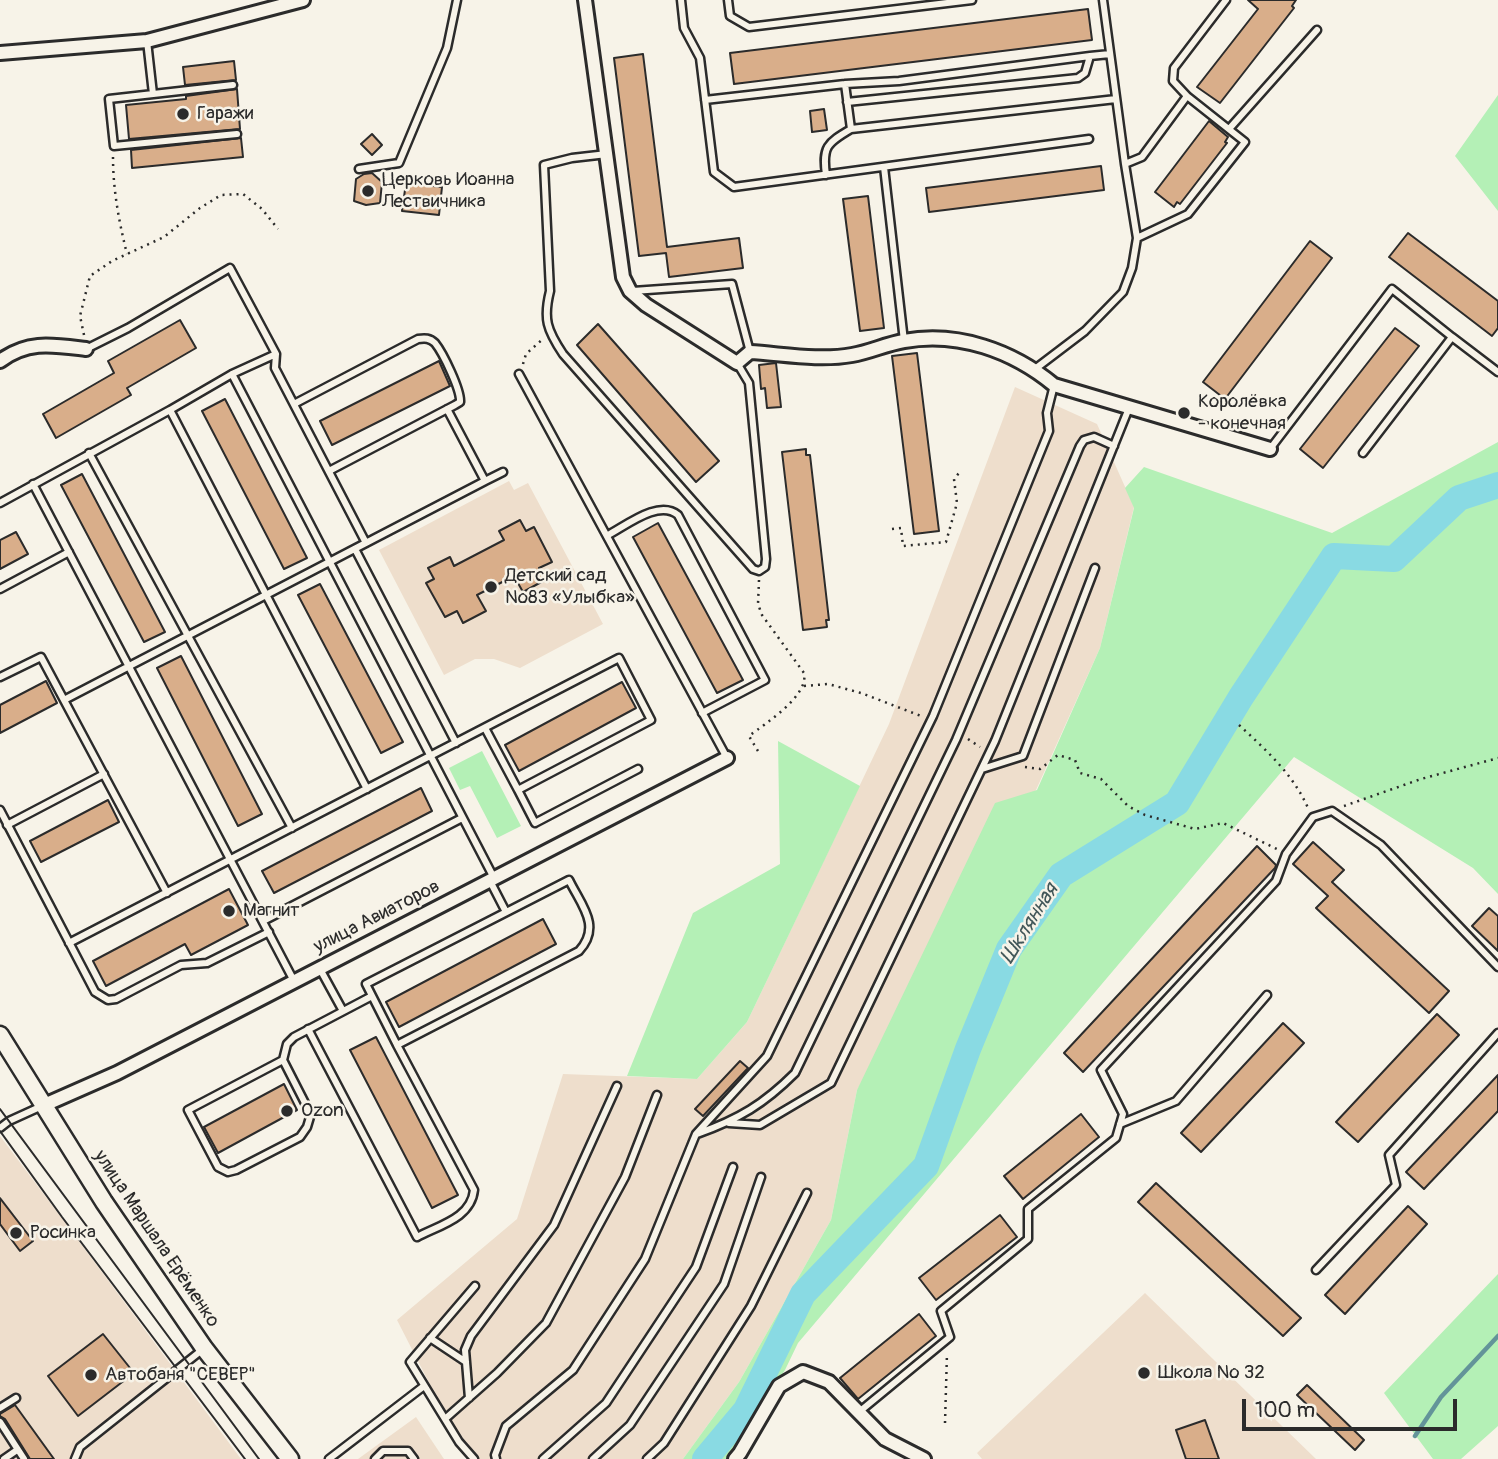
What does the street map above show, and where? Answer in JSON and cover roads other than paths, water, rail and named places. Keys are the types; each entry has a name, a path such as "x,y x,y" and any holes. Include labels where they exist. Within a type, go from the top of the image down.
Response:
{"main road":[{"name":"улица Маршала Ерёменко","path":"0,1035 104,1202 204,1348 289,1459"}],"street":[{"path":"0,53 147,41 303,0"},
{"path":"585,0 623,277 630,291 646,305 737,363 750,352 833,357 853,355 904,341 940,337 969,341 1035,369 1054,384 1270,449"},
{"path":"0,361 10,353 33,345 86,349"},
{"name":"улица Авиаторов","path":"43,1106 117,1073 727,758"},
{"path":"735,1459 779,1386 803,1372 830,1382 885,1439 924,1459"}],"lane":[{"path":"359,169 400,163 447,48 457,0"},
{"path":"681,0 684,28 700,58 714,172 734,187 1089,139"},
{"path":"727,0 730,16 749,27 972,0"},
{"path":"1035,369 1085,331 1123,292 1132,268 1137,238 1103,0"},
{"path":"1137,238 1188,214 1245,142 1173,82 1174,68 1226,0"},
{"path":"1229,129 1317,30"},
{"path":"147,41 153,94"},
{"path":"705,100 845,84 899,81 1110,54"},
{"path":"847,102 1078,78 1085,73 1090,56"},
{"path":"845,84 851,128"},
{"path":"233,85 109,99 114,146 237,134"},
{"path":"1125,164 1142,157 1187,96"},
{"path":"826,175 823,156 831,142 851,128 1116,99"},
{"path":"607,154 544,164 550,291 545,309 550,332 563,354 752,569 759,570 765,567 766,559 749,383 737,363"},
{"path":"884,167 904,341"},
{"path":"86,349 128,328 230,268 276,354 275,368 366,543"},
{"path":"630,291 732,284 750,352"},
{"path":"1270,449 1392,289 1498,372"},
{"path":"1363,453 1451,337"},
{"path":"294,404 418,339 425,338 435,344 459,389 460,402 329,471"},
{"path":"0,503 232,374 276,354"},
{"path":"232,374 462,818 506,912"},
{"path":"519,374 727,758"},
{"path":"496,1459 495,1455 506,1426 573,1370 645,1259 695,1134 767,1056 933,716 1049,431 1047,413 1054,384"},
{"path":"729,1123 760,1125 831,1083 1001,728 1129,407"},
{"path":"447,409 485,481"},
{"path":"170,410 367,789"},
{"path":"695,1134 729,1123 771,1097 795,1073 956,740 1080,446 1084,440 1094,437 1114,446"},
{"path":"89,453 292,828"},
{"path":"64,700 503,472"},
{"path":"33,484 294,981"},
{"path":"608,535 660,508 671,509 678,515 765,680 702,713"},
{"path":"355,548 456,743"},
{"path":"0,589 69,552"},
{"path":"982,769 1023,756 1095,568"},
{"path":"0,677 41,657 167,893"},
{"path":"69,943 619,658 651,720 517,790"},
{"path":"485,728 535,823 638,769"},
{"path":"8,825 104,774"},
{"path":"0,810 94,992 107,1000 116,999 181,965 207,963 268,932"},
{"path":"859,1412 950,1337 941,1311 1028,1239 1028,1209 1116,1138 1123,1114 1101,1070 1276,881 1286,854 1313,817 1332,811 1381,845 1498,967"},
{"path":"262,921 462,818"},
{"path":"309,1029 417,1237 466,1212 472,1202 474,1190 397,1045 366,984 569,880 589,921 591,932 579,951 397,1045"},
{"path":"319,968 343,1011"},
{"path":"1120,1124 1175,1101 1267,995"},
{"path":"283,1060 188,1110 222,1170 236,1170 300,1137 310,1117 283,1060 287,1044 294,1037 372,996"},
{"path":"1315,1270 1396,1185 1389,1155 1498,1033"},
{"path":"469,1398 465,1350 471,1336 554,1224 617,1086"},
{"path":"445,1419 545,1323 625,1177 657,1095"},
{"path":"0,1128 9,1121 43,1106"},
{"path":"543,1459 606,1403 696,1267 733,1167"},
{"path":"593,1459 630,1425 724,1284 761,1177"},
{"path":"647,1459 664,1443 751,1306 807,1193"},
{"path":"474,1459 445,1419 410,1362 475,1286"},
{"path":"430,1338 466,1362"},
{"path":"75,1459 80,1447 204,1348"},
{"path":"328,1459 424,1385"},
{"path":"0,1408 16,1398"},
{"path":"0,1422 24,1459"},
{"path":"4,1459 17,1450"},
{"path":"375,1459 383,1451 408,1451 415,1459"}],"waterway":[{"name":"Шклянная","path":"705,1459 746,1410 803,1294 926,1166 968,1049 1009,949 1061,875 1177,803 1241,697 1334,556 1394,559 1459,498 1498,485"},
{"path":"1415,1436 1441,1397 1498,1336"}],"tram line":[{"path":"0,1109 259,1459"},
{"path":"0,1131 245,1459"}],"place":[{"name":"Гаражи","path":"183,114"},
{"name":"Церковь Иоанна Лествичника","path":"368,191"},
{"name":"Королёвка - конечная","path":"1184,413"},
{"name":"Детский сад №83 «Улыбка»","path":"491,587"},
{"name":"Магнит","path":"229,911"},
{"name":"Ozon","path":"287,1111"},
{"name":"Росинка","path":"16,1233"},
{"name":"Школа № 32","path":"1144,1373"},
{"name":"Автобаня \"СЕВЕР\"","path":"91,1375"}]}
